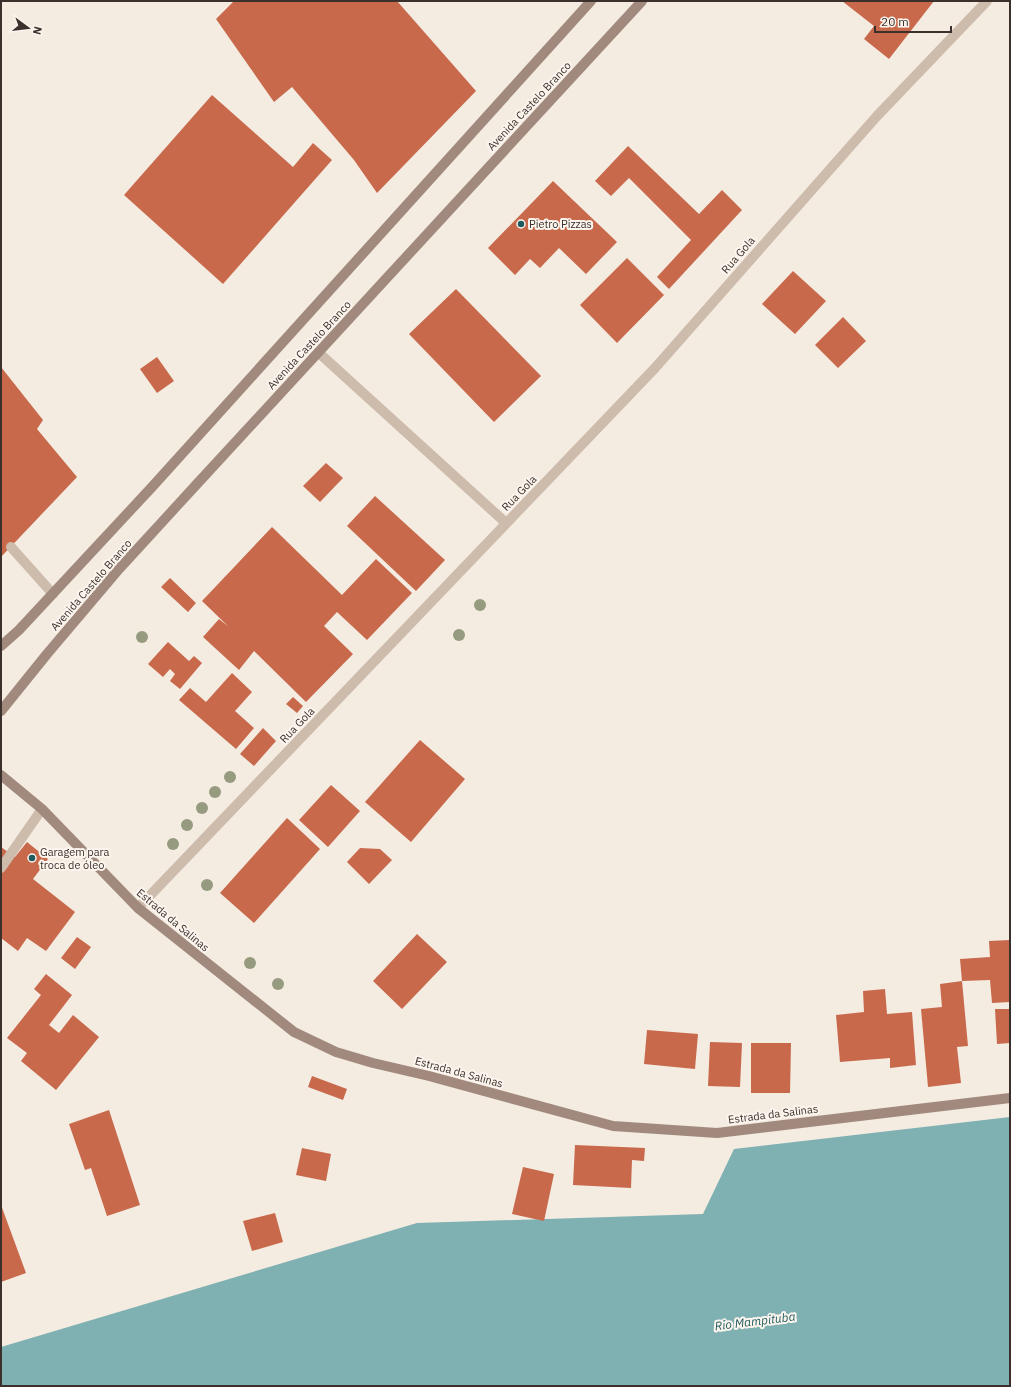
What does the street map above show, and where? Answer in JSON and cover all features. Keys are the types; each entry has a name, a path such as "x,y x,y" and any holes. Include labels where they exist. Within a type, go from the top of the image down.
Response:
{"main road":[{"name":"Avenida Castelo Branco","path":"1,646 19,630 152,487 591,1"},
{"name":"Avenida Castelo Branco","path":"1,711 47,654 120,569 642,1"},
{"name":"Estrada da Salinas","path":"1,775 42,809 138,908 294,1032 336,1052 613,1126 717,1133 1010,1098"}],"street":[{"name":"Rua Gola","path":"138,908 655,368 877,116 987,1"},
{"name":"Rua Gola","path":"319,353 506,523"},
{"path":"11,547 53,594"},
{"path":"1,868 42,809"}],"water":[{"name":"Rio Mampituba","path":"1010,1117 1010,1386 1,1386 1,1347 417,1223 703,1214 734,1149"}],"building":[{"path":"234,1 397,1 476,91 377,193 354,160 292,87 274,102 216,19"},
{"path":"842,1 934,1 889,59 864,39 874,26"},
{"path":"212,95 293,167 313,143 332,160 223,284 124,195"},
{"path":"628,146 699,214 722,190 742,210 669,289 657,277 691,240 629,178 611,196 595,181"},
{"path":"553,181 617,242 586,274 559,248 540,268 530,259 515,275 488,248"},
{"path":"627,258 664,295 617,343 580,305"},
{"path":"793,271 826,301 795,334 762,304"},
{"path":"456,289 541,376 494,422 409,334"},
{"path":"843,317 866,341 838,368 815,345"},
{"path":"157,357 174,381 157,393 140,369"},
{"path":"1,367 43,420 37,429 77,477 1,557"},
{"path":"326,463 343,478 320,502 303,486"},
{"path":"375,496 445,560 416,591 347,526"},
{"path":"272,527 342,595 376,559 412,593 367,640 337,612 324,626 353,654 306,702 254,651 239,670 203,637 219,619 229,627 202,601"},
{"path":"170,578 196,603 188,612 161,587"},
{"path":"168,642 189,661 194,656 202,663 180,689 170,681 175,674 170,669 163,677 148,664"},
{"path":"232,673 252,692 235,711 254,728 236,749 179,700 190,688 206,702"},
{"path":"293,697 303,706 297,713 286,704"},
{"path":"263,728 276,741 254,766 240,754"},
{"path":"420,740 465,779 411,842 365,802"},
{"path":"331,785 360,811 328,847 299,820"},
{"path":"287,818 320,849 254,923 220,893"},
{"path":"27,842 48,859 33,879 75,912 46,951 27,938 18,951 1,938 1,847 15,857"},
{"path":"360,848 380,849 392,860 369,884 347,862"},
{"path":"417,934 447,962 402,1009 373,981"},
{"path":"77,937 91,947 75,969 61,958"},
{"path":"1010,940 1010,1002 992,1003 990,980 962,981 960,959 990,957 989,941"},
{"path":"46,974 72,995 49,1025 59,1033 73,1015 99,1037 56,1090 21,1061 27,1053 7,1038 41,995 34,989"},
{"path":"962,981 968,1046 957,1047 961,1083 928,1087 921,1009 942,1007 940,984"},
{"path":"885,989 887,1014 912,1012 916,1065 890,1068 890,1058 840,1062 836,1015 864,1012 863,991"},
{"path":"995,1009 1010,1009 1010,1043 997,1044"},
{"path":"647,1030 698,1034 695,1069 644,1064"},
{"path":"710,1042 742,1043 740,1087 708,1086"},
{"path":"751,1043 791,1043 790,1093 751,1093"},
{"path":"312,1076 347,1089 343,1100 308,1087"},
{"path":"109,1110 140,1205 107,1216 91,1168 85,1170 69,1124"},
{"path":"575,1145 645,1148 644,1161 632,1160 631,1188 573,1185"},
{"path":"302,1148 331,1154 326,1181 296,1175"},
{"path":"523,1167 554,1174 544,1221 512,1214"},
{"path":"1,1205 26,1273 1,1282"},
{"path":"275,1213 283,1242 252,1251 243,1221"}],"place":[{"name":"Pietro Pizzas","path":"521,224"},
{"name":"Garagem para troca de óleo","path":"32,858"}]}
